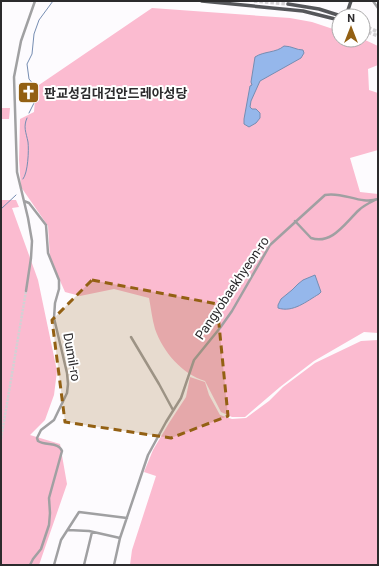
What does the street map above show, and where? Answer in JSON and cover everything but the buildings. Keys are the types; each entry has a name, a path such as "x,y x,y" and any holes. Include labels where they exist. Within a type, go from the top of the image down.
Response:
{"main road":[{"path":"202,1 303,11 331,18"},
{"path":"288,4 331,13"}],"street":[{"path":"26,291 32,241 31,230 17,172 14,77 21,41 35,1"},
{"path":"374,1 378,8"},
{"name":"Pangyobaekhyeon-ro","path":"114,565 120,538 148,455 184,393 190,368 194,360 232,311 270,245 325,195 332,194 360,200 377,199"},
{"path":"295,221 311,238 322,240 334,234 359,209 377,199"},
{"name":"Dumil-ro","path":"24,201 29,203 46,225 48,253 58,280 54,318 67,373 68,384 67,392 54,420 41,430 37,438 38,442 45,445 57,445 62,451 49,498 49,525 40,549 30,565"},
{"path":"131,337 156,378 173,411"},
{"path":"54,565 61,540 79,512 127,518"},
{"path":"67,530 92,532 120,538"},
{"path":"84,565 92,532"}],"highlighted area":[{"path":"92,280 217,304 228,416 171,438 65,422 52,320"}],"shaded area":[{"path":"152,8 290,18 312,22 331,28 331,48 371,48 371,43 378,46 378,65 368,69 369,90 378,93 378,150 350,158 360,192 378,194 378,333 364,332 314,361 280,387 245,417 232,417 221,412 205,381 181,368 168,354 155,329 149,298 114,289 80,296 65,292 50,258 48,226 21,187 19,160 20,119 34,112 36,87"},
{"path":"1,108 10,108 9,119 1,119"},
{"path":"1,200 16,200 19,207 12,208 38,280 57,371 54,395 45,420 30,435 60,444 67,484 39,565 1,565"},
{"path":"378,340 378,565 130,565 132,550 156,476 144,472 153,450 186,397 190,377 205,382 209,395 220,415 232,419 246,418 315,363 361,341"}],"water":[{"path":"284,46 303,50 304,53 301,58 260,81 251,101 250,107 252,109 256,109 260,113 260,118 256,123 249,127 244,124 244,119 250,86 252,85 251,82 255,57 277,50"},
{"path":"315,275 321,292 319,294 294,308 278,308 281,299 303,280"}],"waterway":[{"path":"29,113 34,103 35,92 34,85 29,79 27,64 32,54 34,34 39,20 53,1"},
{"path":"23,179 26,172 28,156 28,142 25,127 27,118"},
{"path":"1,209 16,195"}],"tunnel":[{"path":"254,1 288,4"},
{"path":"371,29 378,32"},
{"path":"371,33 378,36"},
{"path":"1,439 26,291"}],"place":[{"name":"판교성김대건안드레아성당","path":"28,93"}]}
